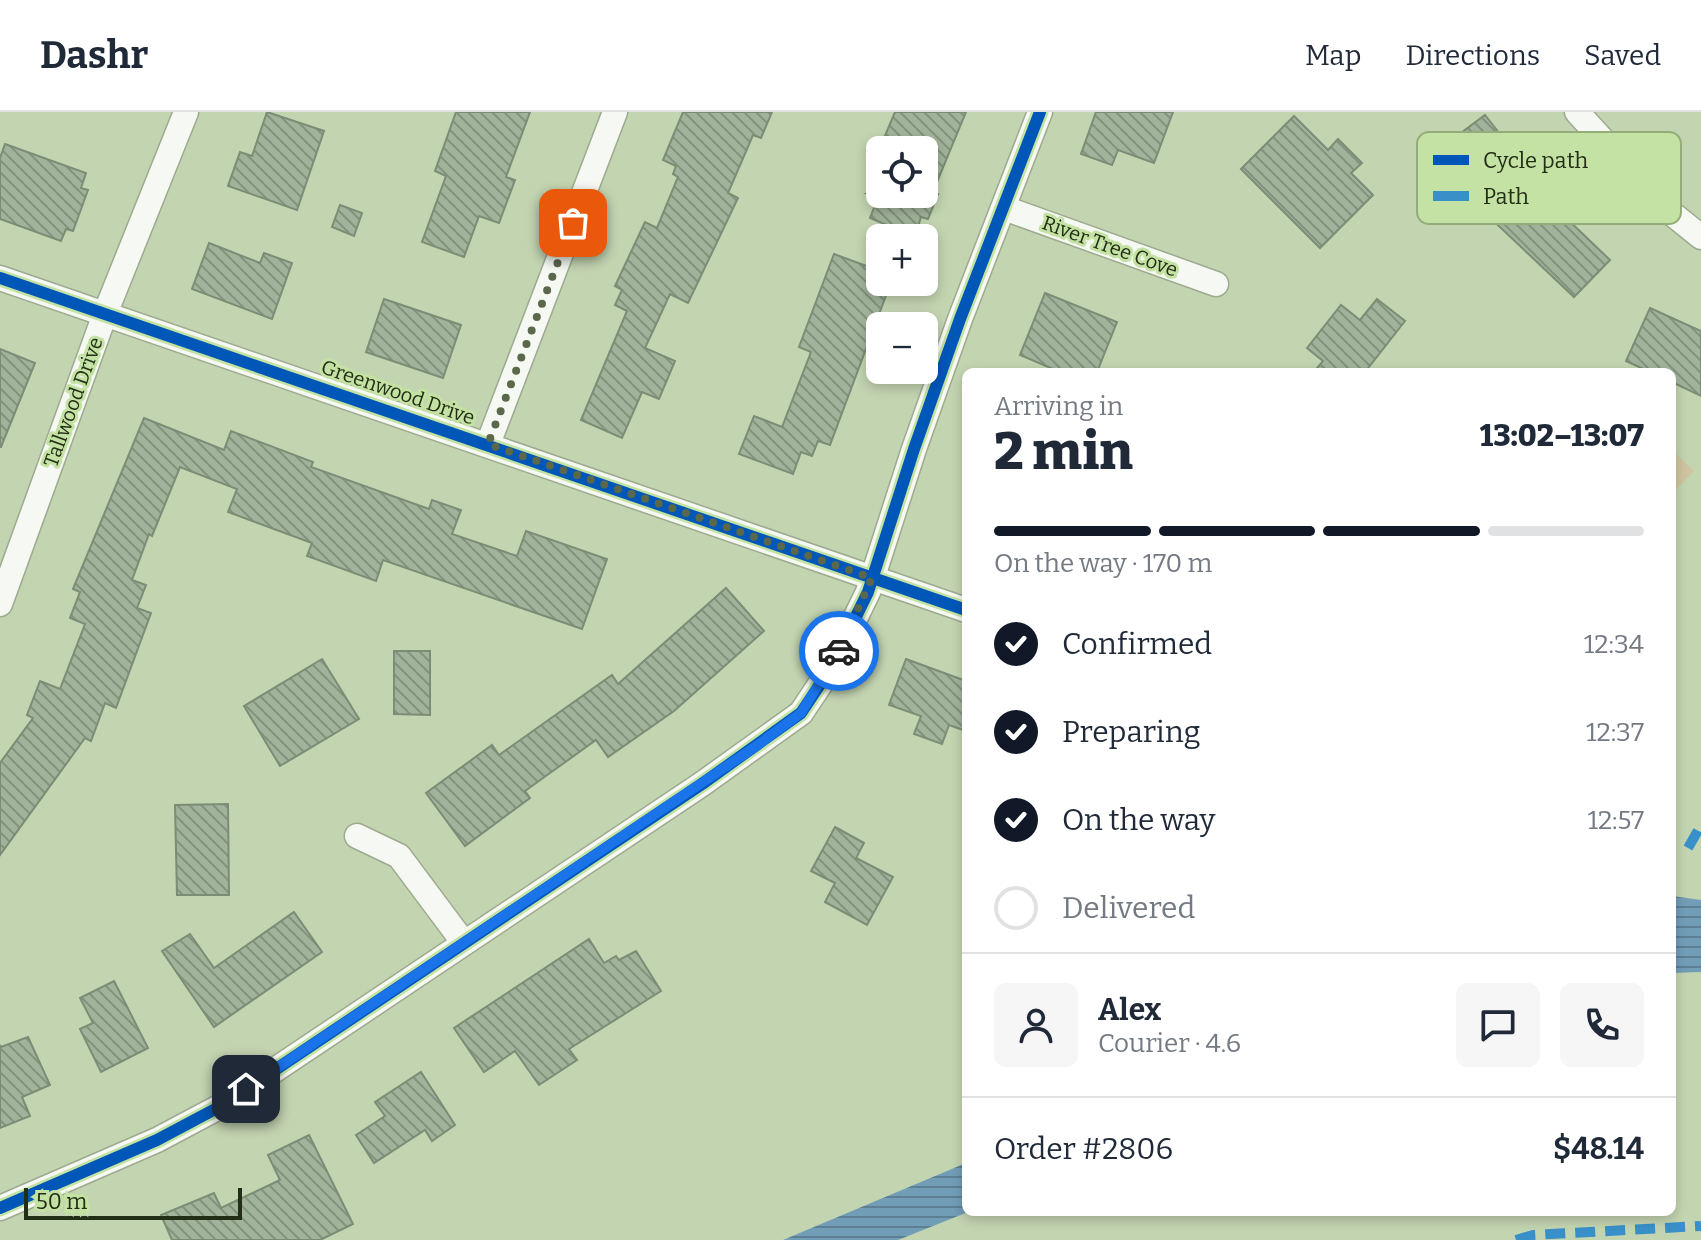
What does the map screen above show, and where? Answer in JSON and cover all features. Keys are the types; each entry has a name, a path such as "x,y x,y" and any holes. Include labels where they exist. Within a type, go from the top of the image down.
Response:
{"street":[{"name":"Tallwood Drive","path":"0,604 105,314 186,112"},
{"path":"488,444 615,112"},
{"path":"0,1208 157,1140 221,1106 702,784 801,713 831,668 872,578 914,449 1040,112"},
{"path":"1577,112 1595,132"},
{"name":"River Tree Cove","path":"1004,208 1216,284"},
{"path":"1681,221 1701,237"},
{"name":"Greenwood Drive","path":"0,278 962,609"},
{"path":"357,836 399,856 464,943"}],"shaded area":[{"path":"1676,454 1694,471 1676,490"}],"water":[{"path":"1676,897 1701,900 1701,972 1676,973"},
{"path":"962,1165 962,1214 898,1240 783,1240"}],"building":[{"path":"267,112 324,131 297,210 228,186 240,152 252,156"},
{"path":"456,112 530,112 506,177 515,180 499,223 479,216 464,257 422,242 446,176 435,171"},
{"path":"683,112 772,112 761,138 753,135 728,193 738,198 688,303 670,294 645,348 675,361 659,399 642,392 622,438 581,420 627,311 615,305 622,290 615,286 645,222 657,228 678,177 673,174 676,166 663,160"},
{"path":"895,112 966,112 938,180 938,136 885,136"},
{"path":"1096,112 1173,112 1154,163 1118,150 1112,165 1081,154"},
{"path":"1485,115 1498,132 1462,132"},
{"path":"1294,116 1328,150 1338,139 1362,163 1351,173 1373,195 1320,248 1241,169"},
{"path":"5,144 86,173 81,188 88,190 73,231 66,229 61,241 0,219 0,158"},
{"path":"340,205 362,213 354,236 332,227"},
{"path":"874,208 932,208 928,219 921,217 919,224 884,224 870,218"},
{"path":"1497,224 1572,224 1610,260 1574,297"},
{"path":"209,243 260,263 264,253 292,263 272,319 192,289"},
{"path":"834,254 866,266 866,296 886,296 880,312 866,312 866,349 830,445 818,441 812,456 801,452 793,474 739,454 754,416 782,427 811,352 799,347"},
{"path":"1045,293 1117,322 1099,368 1051,368 1020,355"},
{"path":"384,299 461,325 443,378 366,352"},
{"path":"1377,299 1405,321 1368,368 1317,368 1323,361 1307,348 1341,305 1360,320"},
{"path":"1650,308 1701,331 1701,396 1676,384 1676,368 1641,368 1626,361"},
{"path":"0,349 35,363 1,447 0,447"},
{"path":"144,418 224,450 231,431 313,462 311,467 429,509 432,500 461,510 452,534 517,556 526,531 607,559 582,629 383,560 376,581 307,556 312,543 228,512 237,489 180,467 132,580 146,585 137,608 151,613 116,708 105,703 91,741 85,738 0,855 0,763 33,718 27,715 40,681 60,689 85,624 70,618 80,592 73,589"},
{"path":"726,588 764,631 674,711 608,757 596,740 525,791 530,798 465,846 426,793 492,745 499,755 612,675 618,684"},
{"path":"394,651 430,651 430,715 394,714"},
{"path":"322,659 359,719 280,766 244,706"},
{"path":"906,659 962,680 962,730 949,725 942,744 914,734 921,716 889,705"},
{"path":"228,804 229,895 177,895 175,805"},
{"path":"835,827 864,843 856,858 893,877 867,925 825,902 835,883 811,871"},
{"path":"294,912 322,952 214,1027 162,951 190,934 214,968"},
{"path":"589,939 604,963 616,956 619,960 636,951 661,991 569,1049 577,1060 539,1085 515,1051 484,1072 454,1028"},
{"path":"114,981 148,1048 101,1072 80,1029 93,1023 80,998"},
{"path":"28,1037 50,1085 22,1097 30,1116 0,1128 0,1045"},
{"path":"421,1072 455,1125 432,1141 425,1130 374,1163 356,1135 385,1116 375,1102"},
{"path":"309,1135 353,1224 320,1240 172,1240 161,1215 214,1193 221,1208 280,1180 268,1155"}],"marked path":[{"path":"1688,848 1701,825"},
{"path":"1516,1240 1533,1235 1701,1226"}],"cycle path":[{"path":"0,1208 157,1140 221,1106 702,784 801,713 831,668 868,592 960,319 1040,112"},
{"path":"0,278 962,609"}],"way so far":[{"path":"573,223 488,444 872,578 839,651"}],"route":[{"path":"246,1089 755,747 801,713 839,651"}]}
